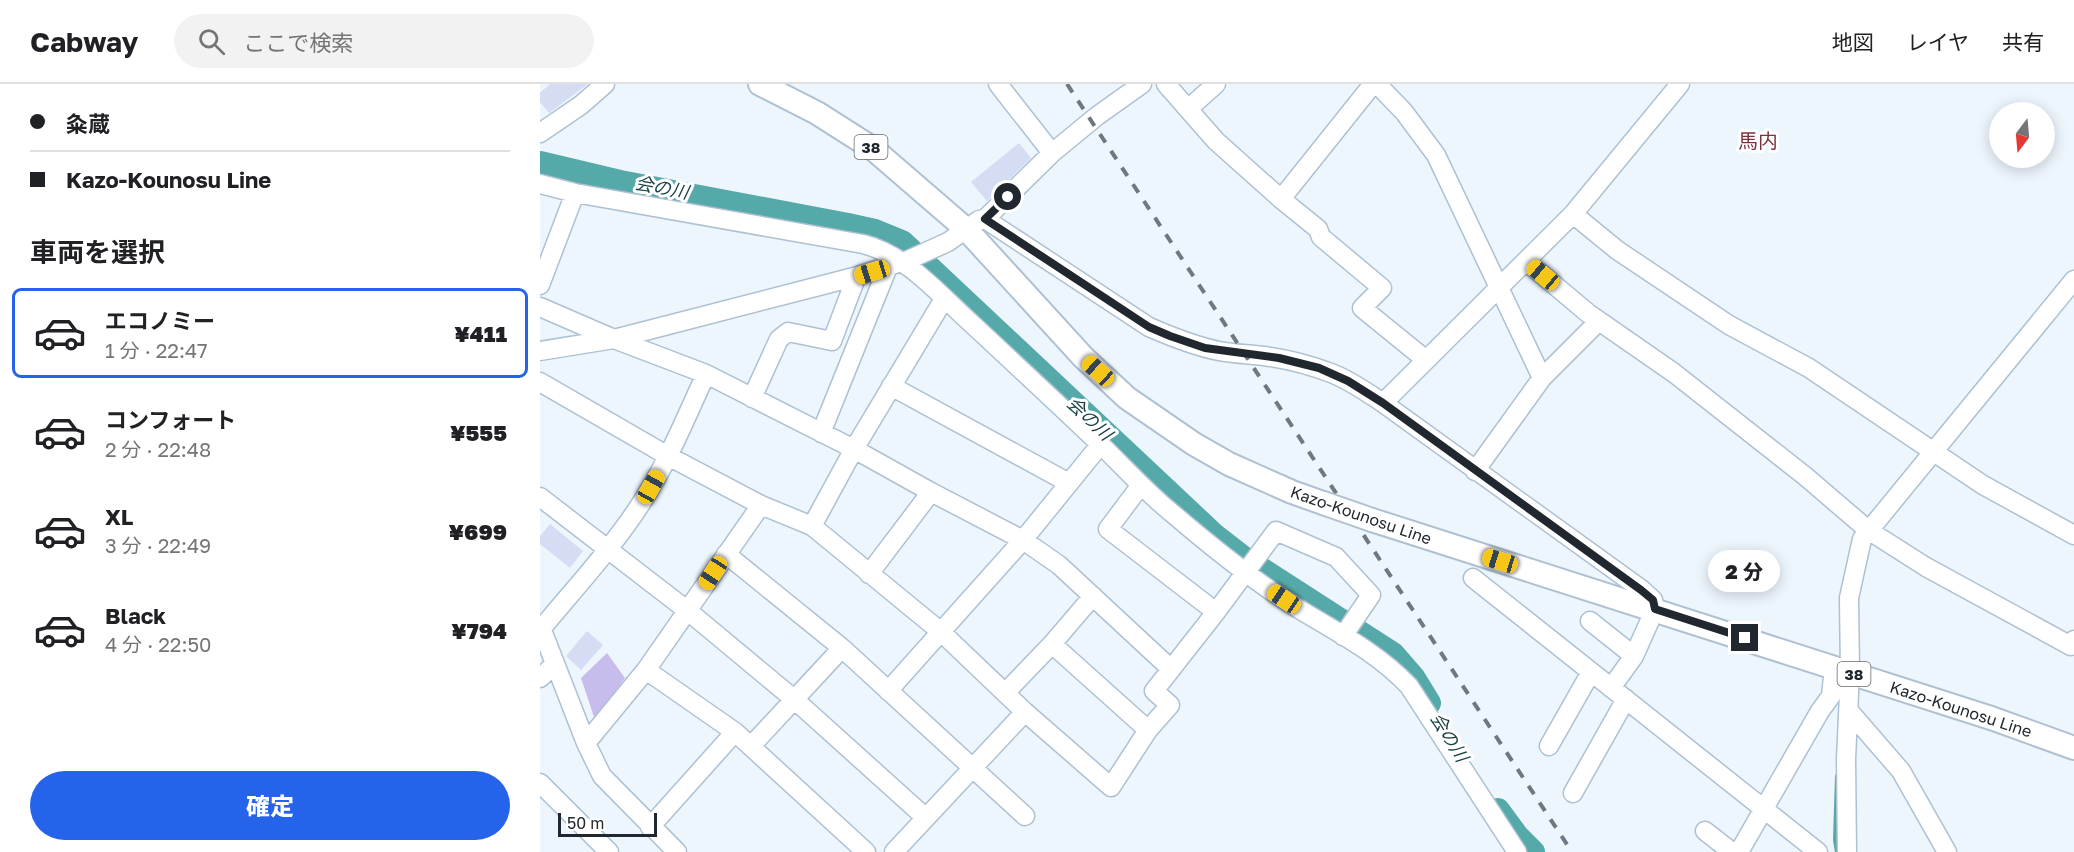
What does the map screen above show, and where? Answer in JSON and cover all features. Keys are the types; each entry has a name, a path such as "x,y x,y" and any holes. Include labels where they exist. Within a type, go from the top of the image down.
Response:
{"main road":[{"name":"Kazo-Kounosu Line","path":"760,84 817,113 872,148 976,225 1083,357 1127,398 1194,444 1229,464 1292,492 1372,520 1655,609 1843,686 1991,717 2074,748"}],"street":[{"path":"540,133 581,105 605,84"},
{"path":"998,84 1052,153"},
{"path":"540,351 614,339 854,277 926,252 976,225 1052,153 1097,116 1142,84"},
{"path":"1166,84 1216,141 1318,229 1321,237 1382,288 1362,308 1426,360"},
{"path":"1188,109 1216,84"},
{"path":"1281,199 1375,84 1404,112 1436,155 1542,378"},
{"path":"1383,403 1573,214 1680,84"},
{"path":"540,184 575,193 878,248 944,299 1170,511 1348,632 1382,660 1408,686 1517,852"},
{"path":"540,285 575,193"},
{"path":"1573,214 1617,250 1729,325 1809,368 1983,485 2074,535"},
{"path":"976,225 1149,327 1190,343 1222,351 1279,358 1334,374 1383,403 1653,600 1655,609 1572,793"},
{"path":"1527,262 1599,321 1674,373 1868,530 1926,567 2071,646 2074,640"},
{"path":"821,433 899,263"},
{"path":"752,398 779,339 788,332 832,341 854,283 854,277"},
{"path":"1847,852 1843,686 1849,598 1862,539 2074,280"},
{"path":"812,526 854,449 944,299"},
{"path":"540,307 614,339 706,374 854,449 1023,540 1059,565 1171,669"},
{"path":"1475,471 1542,378 1599,321"},
{"path":"677,852 602,776 586,743 541,627 643,502 668,456 706,374"},
{"path":"540,382 668,456 761,505 812,526 940,632 1025,712 1111,787 1148,730 1170,705 1154,691 1276,531 1336,557 1371,595 1348,632"},
{"path":"891,386 1070,483"},
{"path":"888,691 1023,540 1100,445"},
{"path":"1141,484 1108,529 1216,612"},
{"path":"869,574 931,492"},
{"path":"540,497 688,611 795,700 926,818"},
{"path":"586,743 646,670 761,505"},
{"path":"726,554 842,648 1025,816"},
{"path":"1473,578 1818,852"},
{"path":"1005,693 1052,644 1093,596"},
{"path":"1590,621 1634,656"},
{"path":"1052,644 1148,730"},
{"path":"751,746 842,648"},
{"path":"540,678 555,664"},
{"path":"646,670 735,732 866,852"},
{"path":"1549,746 1591,672"},
{"path":"1739,852 1820,711 1831,696 1843,686"},
{"path":"1843,686 1901,771 1947,852"},
{"path":"894,852 1025,712"},
{"path":"650,827 735,732"},
{"path":"540,783 609,852"},
{"path":"1706,831 1732,852"}],"shaded area":[{"path":"607,653 625,678 595,720 581,678"}],"building":[{"path":"550,84 588,84 549,113 540,102 540,93"},
{"path":"1019,143 1031,158 987,201 971,182"},
{"path":"550,524 583,551 570,568 540,544 540,536"},
{"path":"587,631 603,645 581,670 566,656"}],"waterway":[{"name":"会の川","path":"540,163 620,182 848,225 875,231 902,242 1214,535 1241,556 1393,654 1413,677 1429,703"},
{"path":"1837,776 1835,840 1837,852"},
{"name":"会の川","path":"1498,810 1517,836 1533,852"}],"railway":[{"path":"1067,84 1572,852"}],"district":[{"name":"馬内","path":"1758,140"}],"route":[{"path":"1008,197 985,219 1149,327 1205,348 1279,358 1319,368 1348,381 1383,403 1641,590 1653,600 1655,609 1745,638"}]}
